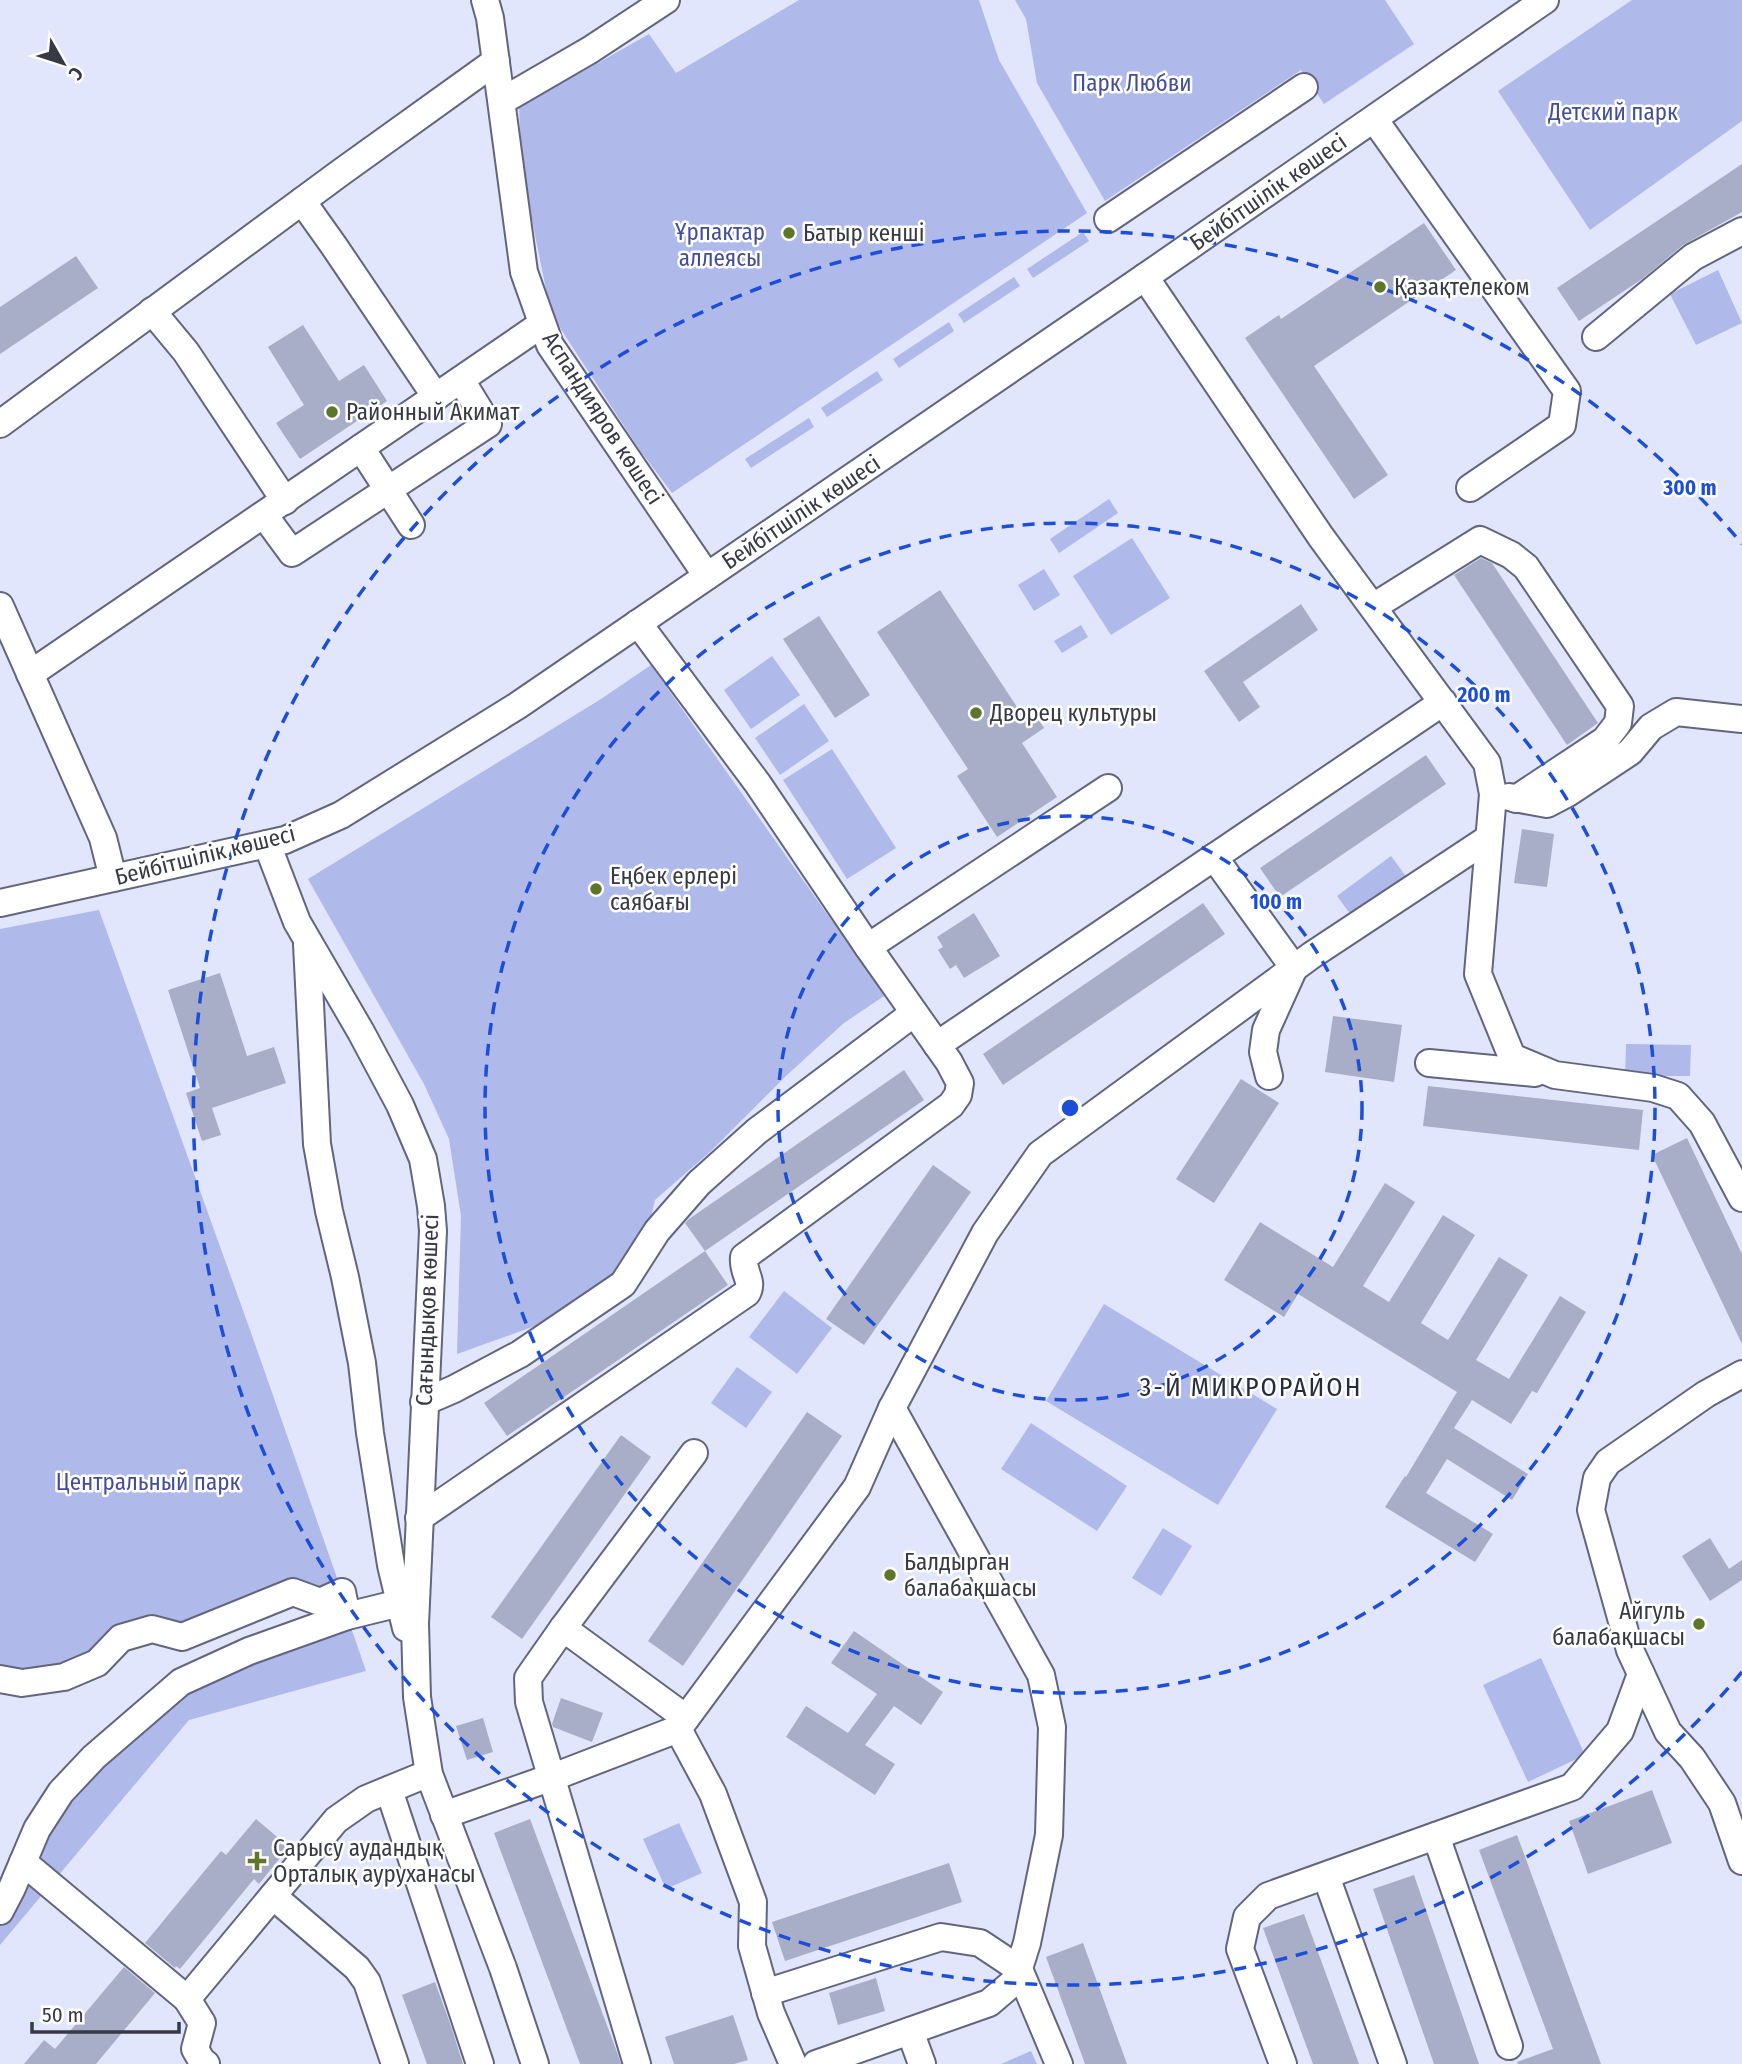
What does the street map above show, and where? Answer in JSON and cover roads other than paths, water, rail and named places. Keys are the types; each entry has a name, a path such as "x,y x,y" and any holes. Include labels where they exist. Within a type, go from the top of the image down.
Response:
{"street":[{"name":"Аспандияров көшесі","path":"485,0 502,101 524,272 550,345 707,576"},
{"path":"502,101 590,50 654,3"},
{"name":"Бейбітшілік көшесі","path":"0,903 285,840 341,814 517,706 1374,119 1532,4"},
{"path":"0,424 496,61"},
{"path":"1108,219 1304,87"},
{"path":"1374,119 1567,391 1562,425 1470,488"},
{"path":"302,201 436,397"},
{"path":"1595,337 1693,257 1742,231"},
{"path":"1145,277 1321,537 1487,763 1505,796"},
{"path":"152,312 186,352 275,508 292,553 488,425 461,380"},
{"path":"30,674 542,324"},
{"path":"362,448 411,525"},
{"path":"1373,607 1480,540 1511,555 1526,567 1620,706 1618,723 1605,740 1505,796 1489,838 1478,974 1513,1057 1555,1075"},
{"path":"0,606 103,838 113,878"},
{"path":"419,1518 747,1293 750,1283 743,1266 744,1257 951,1105 958,1095 960,1083 949,1062 758,784 638,623"},
{"path":"937,1045 1443,702"},
{"path":"1505,796 1547,804 1630,752 1651,727 1676,712 1742,719"},
{"path":"868,947 1108,788"},
{"path":"444,1815 551,1778 682,1723 857,1487 892,1408 985,1233 1040,1154 1294,968 1489,838"},
{"name":"Сағындықов көшесі","path":"267,844 297,922 400,1105 423,1159 432,1206 433,1231 415,1624 417,1697 429,1774 503,1968 535,2064"},
{"path":"1214,857 1294,968"},
{"name":"Сағындықов көшесі","path":"307,940 317,1144 362,1363 391,1565 416,1667"},
{"path":"1269,1076 1263,1052 1266,1030 1294,968"},
{"path":"424,1402 520,1354 623,1284 657,1231 699,1183 757,1130 914,1013"},
{"path":"1429,1063 1653,1088 1678,1097 1702,1123 1742,1198"},
{"path":"1742,1374 1706,1394 1608,1462 1597,1478 1591,1510 1630,1650 1668,1732 1732,1799 1742,1861"},
{"path":"816,2064 989,2003 1015,1981 1027,1943 1049,1835 1052,1727 1041,1675 892,1408"},
{"path":"637,2064 529,1702 528,1678 694,1453"},
{"path":"0,1679 22,1683 64,1677 97,1663 121,1638 152,1629 182,1637 293,1592 320,1602 342,1592 348,1616"},
{"path":"0,1911 37,1829 61,1792 94,1757 181,1682 249,1651 348,1616 400,1603"},
{"path":"564,1628 682,1723 713,1794 753,1902 751,1946 771,2012 793,2064"},
{"path":"1283,2064 1240,1950 1247,1917 1268,1896 1572,1787 1620,1731 1641,1674"},
{"path":"187,1999 336,1820 366,1798 417,1778"},
{"path":"389,1790 480,2064"},
{"path":"1436,1836 1509,2046"},
{"path":"23,1862 187,1999 202,2023 195,2049 202,2063"},
{"path":"1326,1876 1393,2064"},
{"path":"273,1896 357,1968 367,1982 395,2064"},
{"path":"765,1993 941,1937 980,1943 1019,1969 1059,2064"},
{"path":"910,2031 922,2064"}],"place":[{"name":"Батыр кенші","path":"789,233"},
{"name":"Қазақтелеком","path":"1380,287"},
{"name":"Районный Акимат","path":"332,412"},
{"name":"Дворец культуры","path":"976,713"},
{"name":"Еңбек ерлері саябағы","path":"596,889"},
{"name":"Балдырган балабақшасы","path":"890,1575"},
{"name":"Айгуль балабақшасы","path":"1699,1624"},
{"name":"Сарысу аудандық Орталық ауруханасы","path":"257,1861"}],"district":[{"name":"3-Й МИКРОРАЙОН","path":"1251,1387"}],"park label":[{"name":"Парк Любви","path":"1132,83"},
{"name":"Детский парк","path":"1613,112"},
{"name":"Ұрпактар аллеясы","path":"720,245"},
{"name":"Центральный парк","path":"148,1482"}]}
